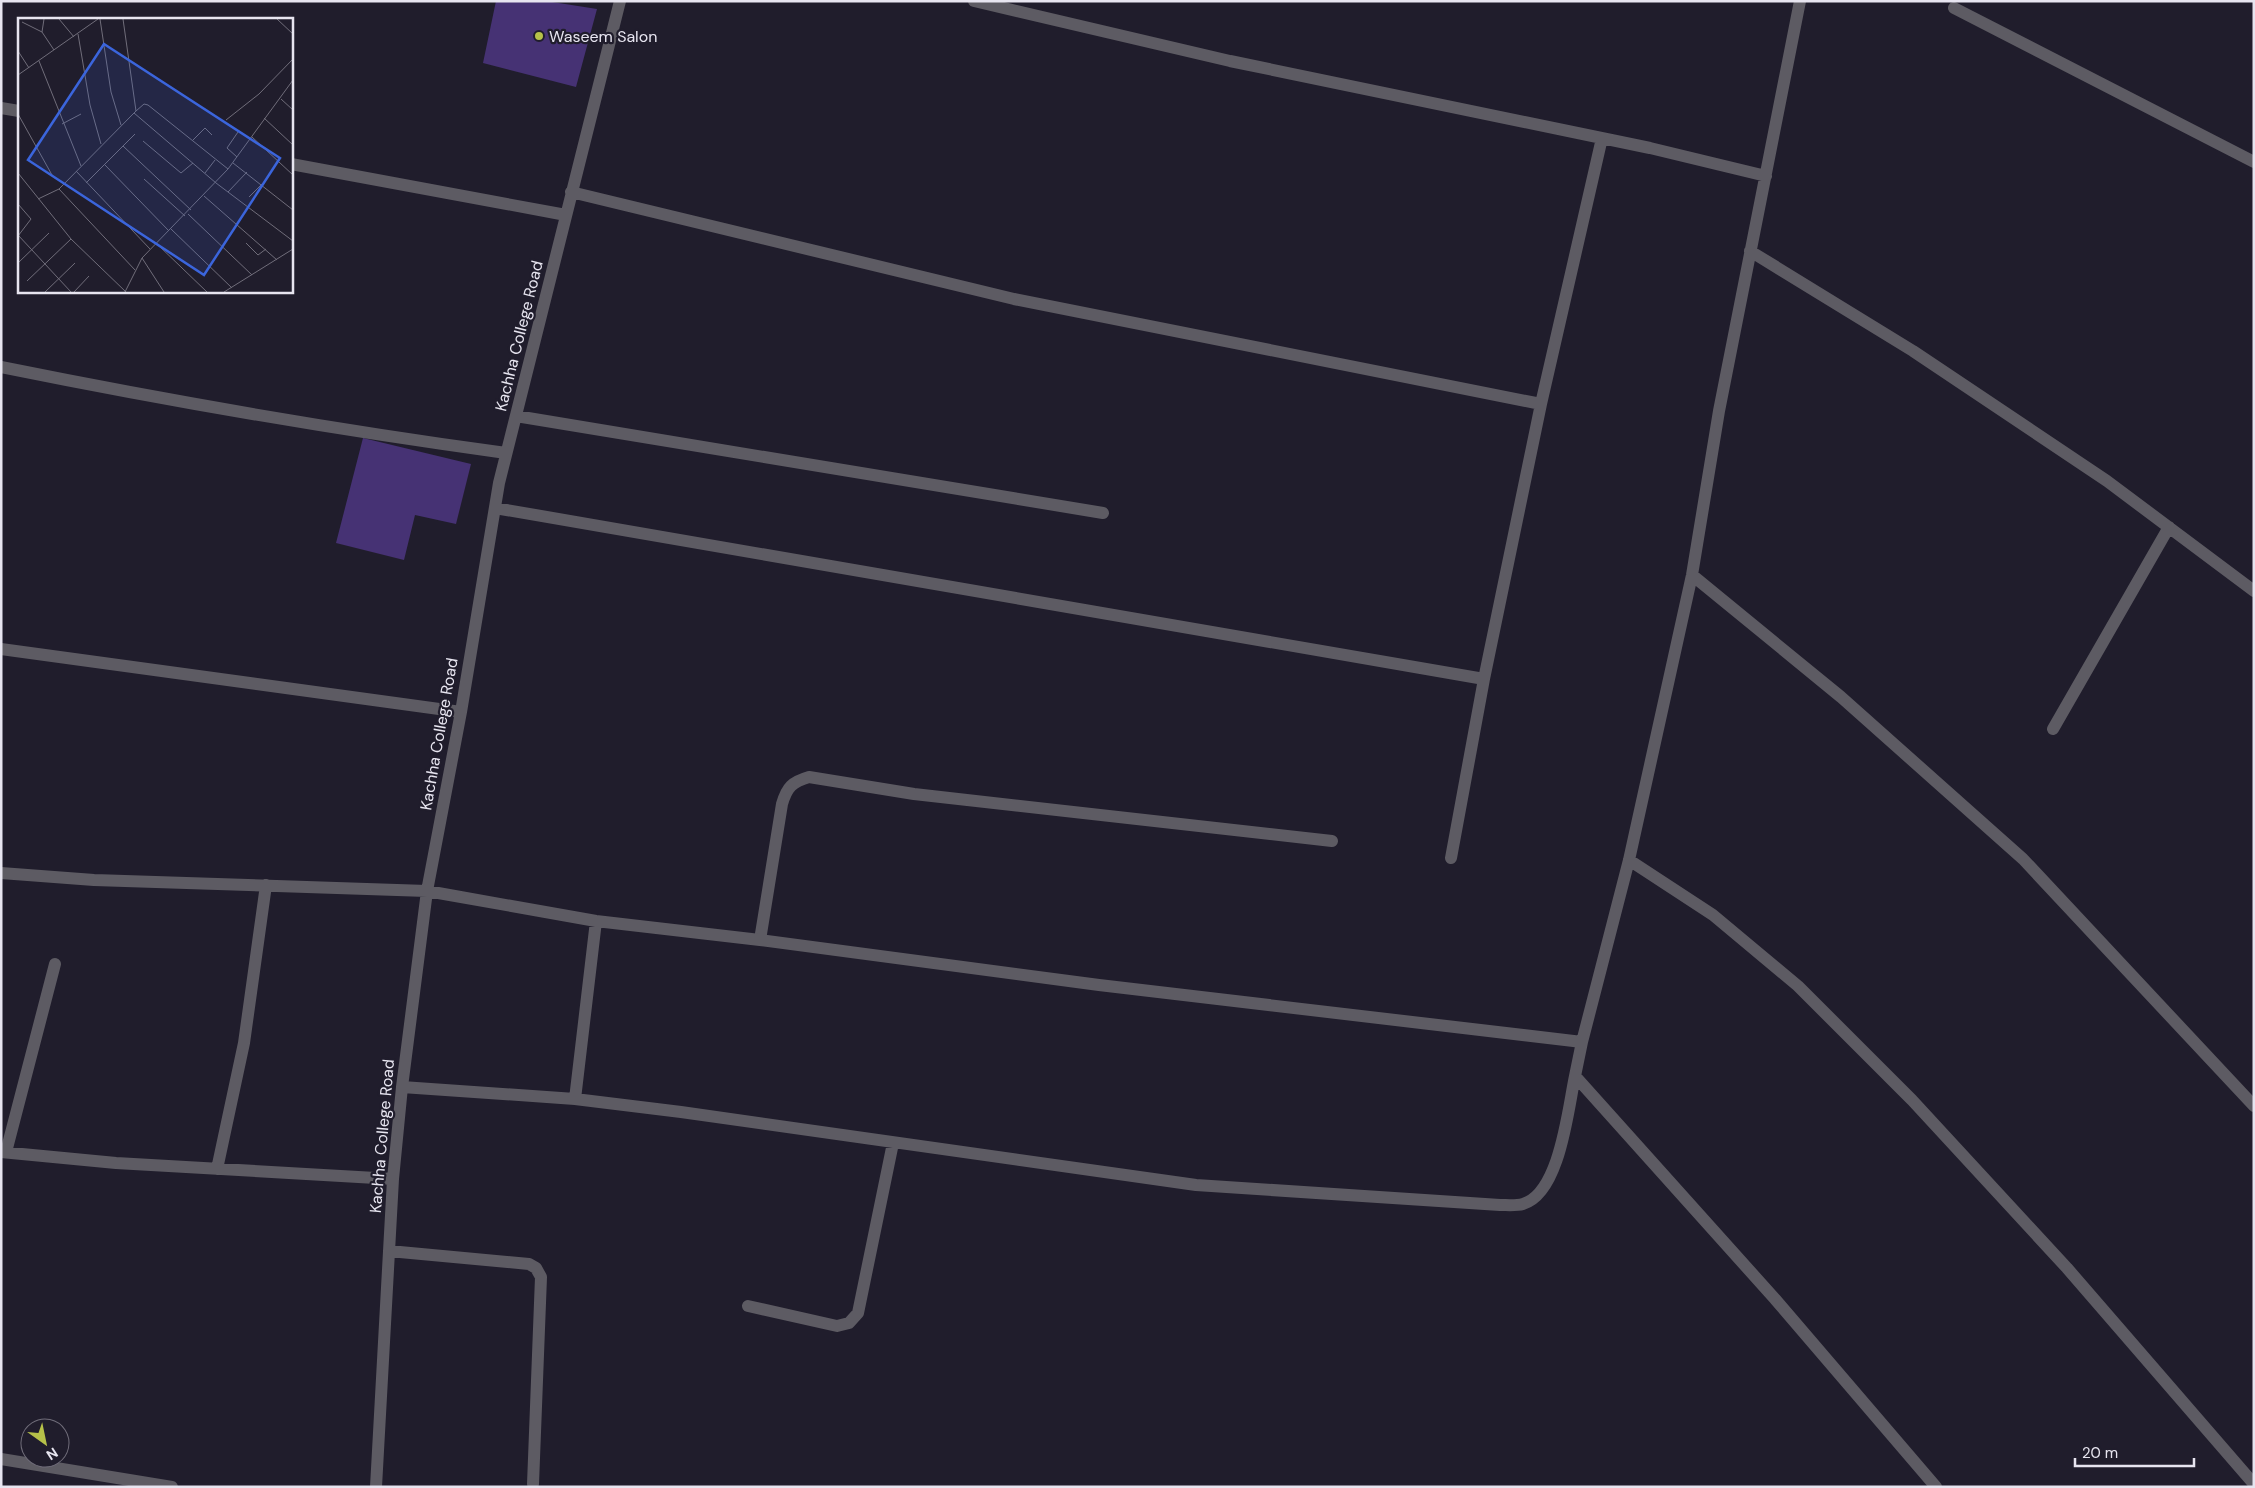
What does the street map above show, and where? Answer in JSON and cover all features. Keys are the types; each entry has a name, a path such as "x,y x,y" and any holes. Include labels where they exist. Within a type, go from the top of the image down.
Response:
{"street":[{"name":"Kachha College Road","path":"376,1487 393,1179 402,1086 427,891 461,712 506,453 620,1"},
{"path":"974,1 1230,61 1602,138 1766,176"},
{"path":"402,1086 575,1099 681,1112 1196,1185 1500,1205 1524,1204 1544,1189 1556,1167 1582,1042 1629,860 1692,575 1719,411 1800,1"},
{"path":"1954,8 2254,162"},
{"path":"1,108 18,111"},
{"path":"1451,858 1484,679 1541,404 1602,138"},
{"path":"292,164 566,215"},
{"path":"571,192 1014,299 1541,404"},
{"path":"1750,251 1913,350 2107,481 2254,591"},
{"path":"1,367 168,400 328,428 506,453"},
{"path":"516,416 1103,513"},
{"path":"495,508 1484,679"},
{"path":"2053,729 2169,527"},
{"path":"1692,575 1841,697 2023,859 2254,1106"},
{"path":"1,649 461,712"},
{"path":"760,940 782,804 787,789 795,781 809,777 914,794 1332,841"},
{"path":"1629,860 1713,915 1798,986 1912,1100 2053,1253 2254,1484"},
{"path":"1,873 94,880 427,891 596,922 760,940 1099,985 1582,1042"},
{"path":"218,1169 244,1043 266,885"},
{"path":"575,1099 596,922"},
{"path":"55,964 4,1152 218,1169 393,1179"},
{"path":"1575,1076 1775,1299 1936,1487"},
{"path":"748,1306 837,1326 849,1323 858,1313 893,1143"},
{"path":"389,1251 529,1264 536,1268 541,1276 533,1484"},
{"path":"1,1459 172,1487"}],"building":[{"name":"Waseem Salon","path":"496,1 546,1 597,9 576,87 483,63"},
{"path":"363,438 471,464 456,524 415,515 404,560 336,543"}],"place":[{"name":"Waseem Salon","path":"539,36"}]}
